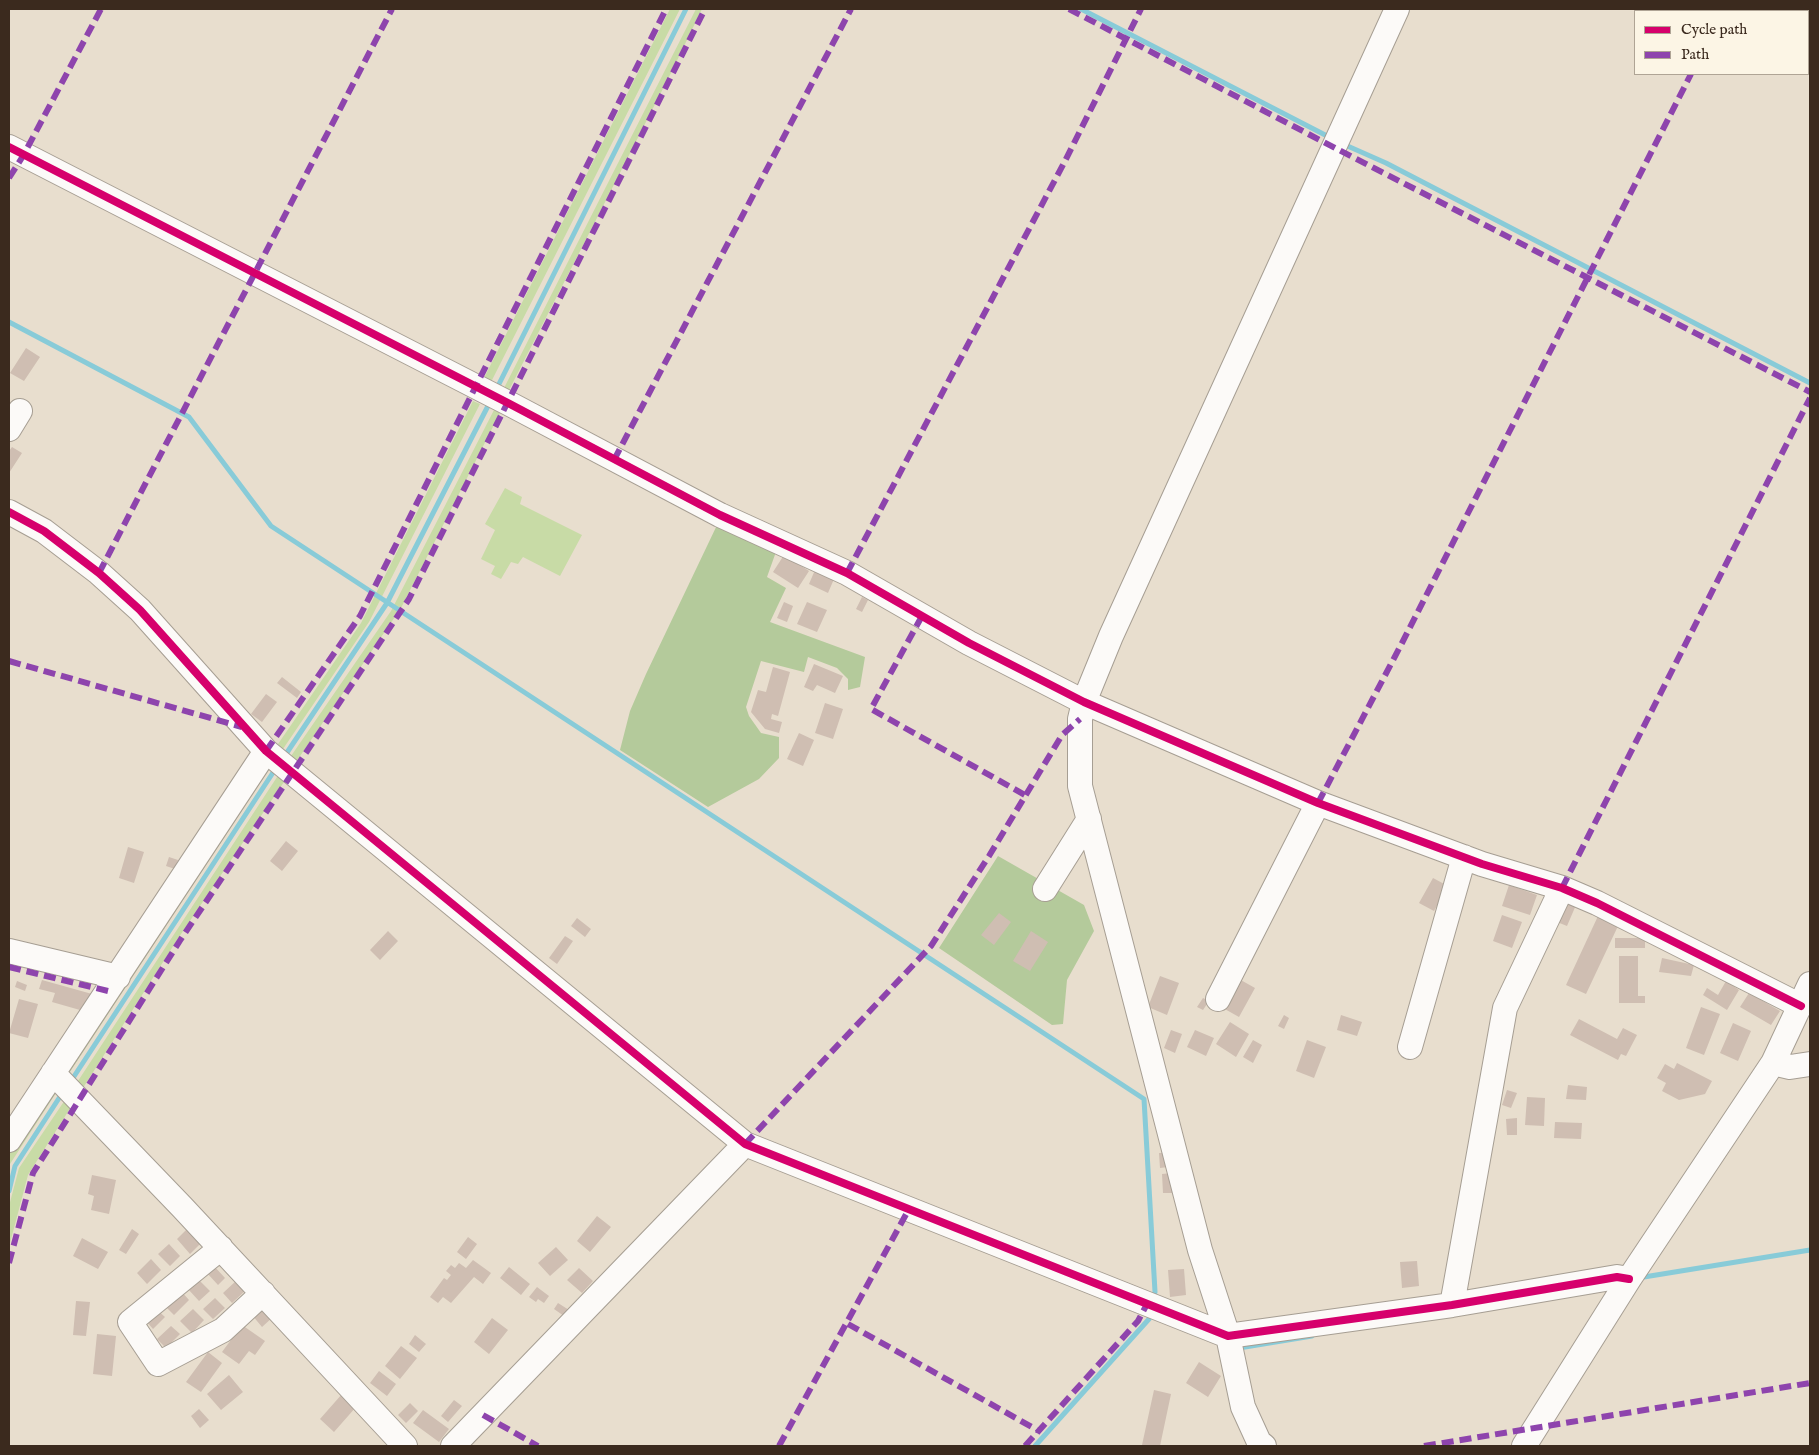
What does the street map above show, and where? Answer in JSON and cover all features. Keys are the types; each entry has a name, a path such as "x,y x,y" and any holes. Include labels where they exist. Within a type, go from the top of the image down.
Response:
{"street":[{"path":"1264,1446 1259,1442 1244,1407 1228,1336 1200,1250 1080,786 1080,720 1084,702 1112,636 1397,9"},
{"path":"9,147 508,403 720,515 847,573 969,643 1084,702 1318,803 1464,857 1562,888 1598,903 1801,1006"},
{"path":"9,512 44,531 92,567 140,610 266,751 745,1144 1228,1336 1452,1304 1617,1277 1629,1280"},
{"path":"9,1140 62,1083 118,977 266,751"},
{"path":"1218,999 1318,803"},
{"path":"1045,889 1089,819"},
{"path":"1410,1047 1464,857"},
{"path":"1452,1304 1505,1008 1562,888"},
{"path":"9,951 118,977"},
{"path":"1524,1446 1629,1280 1774,1063 1810,984"},
{"path":"1774,1063 1790,1068 1810,1064"},
{"path":"62,1083 221,1248 405,1446"},
{"path":"453,1446 745,1144"},
{"path":"221,1248 130,1322 158,1364 223,1330 263,1293"}],"green space":[{"path":"670,9 680,9 489,386 482,382"},
{"path":"696,9 702,9 671,73 507,394 502,392"},
{"path":"473,401 480,404 369,622 283,749 278,744 361,623"},
{"path":"494,410 500,413 401,608 296,762 291,756 391,611"},
{"path":"505,488 522,497 520,504 582,535 560,576 523,557 518,564 511,562 501,579 491,574 495,566 481,559 495,530 485,524"},
{"path":"718,523 777,549 767,577 786,588 770,622 865,657 860,687 848,690 848,679 837,668 808,657 804,672 761,661 746,707 749,716 761,733 779,737 779,758 759,779 708,807 620,750 630,711"},
{"path":"264,765 270,768 68,1075 63,1068"},
{"path":"279,774 286,779 177,940 83,1088 76,1084"},
{"path":"998,856 1084,905 1094,931 1067,980 1063,1024 1052,1025 939,948"},
{"path":"52,1086 58,1090 10,1164 9,1170 9,1148"},
{"path":"67,1097 71,1107 28,1175 9,1247 9,1206 19,1168"}],"building":[{"path":"26,348 40,357 24,381 10,373"},
{"path":"12,447 22,453 9,473 9,451"},
{"path":"784,555 809,571 798,588 773,572"},
{"path":"815,570 834,579 828,593 809,584"},
{"path":"862,597 868,600 862,612 856,609"},
{"path":"784,602 793,606 787,622 777,618"},
{"path":"807,602 827,610 817,632 797,624"},
{"path":"814,664 843,676 835,693 817,685 813,691 804,687"},
{"path":"773,667 790,672 778,716 772,714 771,719 782,722 779,733 765,729 751,712 758,690 766,692"},
{"path":"282,677 301,692 297,698 277,683"},
{"path":"266,694 277,702 262,722 251,714"},
{"path":"825,703 843,709 833,739 815,733"},
{"path":"799,733 814,740 803,766 787,759"},
{"path":"286,841 298,851 282,871 270,861"},
{"path":"128,847 144,852 134,883 119,878"},
{"path":"169,857 178,860 175,869 166,866"},
{"path":"1433,878 1448,886 1434,911 1419,903"},
{"path":"1509,885 1537,895 1530,915 1502,906"},
{"path":"1566,901 1576,905 1567,926 1557,922"},
{"path":"999,913 1011,922 994,945 981,935"},
{"path":"1502,915 1522,922 1512,948 1493,941"},
{"path":"1598,916 1618,926 1586,994 1566,985"},
{"path":"577,918 591,929 585,937 571,926"},
{"path":"388,931 398,941 380,960 370,950"},
{"path":"1031,931 1048,942 1030,971 1013,961"},
{"path":"565,936 573,941 557,964 549,958"},
{"path":"1615,938 1645,938 1645,948 1615,948"},
{"path":"1619,956 1638,956 1638,996 1645,996 1645,1003 1619,1003"},
{"path":"1662,958 1694,965 1691,976 1659,972"},
{"path":"1160,976 1179,983 1167,1015 1148,1007"},
{"path":"1239,979 1255,988 1239,1017 1223,1008"},
{"path":"42,980 92,994 87,1012 52,1002 55,993 39,989"},
{"path":"17,981 27,985 25,991 15,987"},
{"path":"1726,981 1739,990 1727,1010 1703,995 1707,988 1718,995"},
{"path":"1749,993 1780,1011 1771,1025 1740,1007"},
{"path":"1203,998 1209,1001 1203,1010 1197,1007"},
{"path":"19,999 38,1004 28,1038 9,1033"},
{"path":"1701,1007 1720,1014 1704,1055 1686,1048"},
{"path":"1284,1015 1289,1018 1284,1029 1278,1026"},
{"path":"1341,1015 1362,1022 1357,1036 1337,1030"},
{"path":"1579,1019 1617,1039 1623,1028 1637,1035 1626,1056 1621,1054 1618,1060 1570,1035"},
{"path":"1230,1022 1249,1034 1236,1057 1216,1044"},
{"path":"1733,1023 1751,1031 1738,1061 1720,1053"},
{"path":"1171,1030 1182,1034 1175,1053 1164,1048"},
{"path":"1195,1030 1214,1038 1206,1056 1187,1047"},
{"path":"1253,1040 1262,1045 1253,1063 1243,1057"},
{"path":"1307,1040 1326,1047 1314,1078 1296,1071"},
{"path":"1677,1063 1712,1081 1705,1094 1679,1100 1662,1091 1666,1083 1657,1078 1665,1064 1674,1069"},
{"path":"1568,1085 1587,1087 1586,1100 1566,1099"},
{"path":"1507,1090 1517,1093 1511,1108 1502,1105"},
{"path":"1527,1097 1545,1098 1544,1126 1525,1125"},
{"path":"1517,1118 1517,1135 1507,1135 1506,1119"},
{"path":"1555,1122 1582,1123 1581,1139 1554,1138"},
{"path":"1159,1153 1167,1153 1168,1167 1160,1168"},
{"path":"1172,1173 1174,1193 1163,1193 1162,1174"},
{"path":"92,1175 116,1180 109,1214 91,1210 94,1196 88,1194"},
{"path":"597,1216 611,1227 590,1252 577,1241"},
{"path":"132,1229 139,1234 126,1254 119,1250"},
{"path":"187,1229 201,1243 190,1254 177,1239"},
{"path":"468,1237 477,1244 466,1259 457,1252"},
{"path":"82,1238 108,1252 98,1269 73,1256"},
{"path":"169,1244 180,1256 170,1266 158,1254"},
{"path":"556,1247 568,1260 550,1276 538,1263"},
{"path":"151,1259 161,1270 147,1284 137,1273"},
{"path":"473,1260 491,1273 483,1284 474,1277 451,1303 443,1297 438,1303 430,1297 444,1278 447,1280 451,1275 446,1271 451,1265 455,1268 459,1263 466,1268"},
{"path":"1417,1261 1419,1286 1402,1288 1400,1262"},
{"path":"214,1266 225,1278 218,1285 207,1273"},
{"path":"509,1267 530,1284 521,1295 500,1278"},
{"path":"579,1268 593,1281 582,1293 567,1280"},
{"path":"1184,1269 1186,1295 1170,1297 1168,1270"},
{"path":"198,1279 210,1291 199,1301 188,1289"},
{"path":"237,1280 246,1290 232,1303 223,1293"},
{"path":"537,1287 549,1296 544,1303 538,1299 536,1302 529,1297"},
{"path":"181,1291 189,1300 174,1315 165,1306"},
{"path":"215,1298 225,1308 213,1319 203,1309"},
{"path":"76,1301 90,1302 86,1336 73,1335"},
{"path":"558,1303 569,1310 564,1316 554,1309"},
{"path":"262,1306 273,1317 262,1327 252,1315"},
{"path":"156,1309 165,1317 153,1329 145,1320"},
{"path":"193,1309 204,1320 192,1333 180,1321"},
{"path":"492,1318 508,1330 489,1354 474,1342"},
{"path":"242,1325 265,1341 255,1355 249,1351 239,1364 222,1352"},
{"path":"171,1326 180,1334 166,1348 157,1339"},
{"path":"97,1334 116,1336 112,1376 93,1374"},
{"path":"415,1335 426,1344 419,1352 409,1344"},
{"path":"401,1346 417,1358 400,1379 385,1366"},
{"path":"208,1352 222,1363 201,1392 186,1382"},
{"path":"1199,1362 1221,1376 1208,1397 1186,1383"},
{"path":"379,1371 396,1384 387,1396 370,1383"},
{"path":"229,1375 243,1392 221,1410 207,1394"},
{"path":"1154,1390 1171,1394 1160,1446 1147,1446 1142,1445"},
{"path":"342,1394 356,1407 334,1432 320,1419"},
{"path":"454,1400 462,1406 448,1422 441,1416"},
{"path":"410,1403 418,1411 406,1423 398,1415"},
{"path":"199,1409 209,1420 200,1428 191,1416"},
{"path":"423,1410 449,1429 439,1442 413,1423"}],"waterway":[{"path":"496,390 686,9"},
{"path":"1081,9 1331,138"},
{"path":"1343,144 1386,163 1810,383"},
{"path":"9,322 189,417 271,526 1144,1099 1155,1292 1153,1299"},
{"path":"284,757 387,603 490,402"},
{"path":"71,1081 276,768"},
{"path":"9,1191 15,1166 63,1092"},
{"path":"1644,1277 1810,1250"},
{"path":"1035,1446 1149,1319 1150,1313"},
{"path":"1239,1348 1312,1336"}],"marked path":[{"path":"9,178 23,156 101,9"},
{"path":"99,573 392,9"},
{"path":"266,751 360,616 666,9"},
{"path":"9,1263 33,1173 181,939 409,599 705,9"},
{"path":"614,460 851,9"},
{"path":"1069,9 1810,392"},
{"path":"847,573 1065,161 1141,9"},
{"path":"1318,803 1402,643 1690,75"},
{"path":"1562,888 1810,398"},
{"path":"922,616 871,709 1025,795"},
{"path":"9,661 242,727"},
{"path":"745,1144 931,946 989,856 1062,735 1080,719"},
{"path":"9,967 108,991"},
{"path":"779,1446 909,1209"},
{"path":"1025,1446 1138,1321 1147,1304"},
{"path":"848,1324 1039,1431"},
{"path":"1424,1446 1810,1383"},
{"path":"483,1415 538,1446"}],"cycle path":[{"path":"9,147 508,403 720,515 847,573 969,643 1084,702 1318,803 1482,864 1562,888 1597,903 1801,1006"},
{"path":"9,512 44,531 99,573 140,610 266,751 745,1144 1228,1336 1452,1305 1617,1277 1629,1279"}]}
